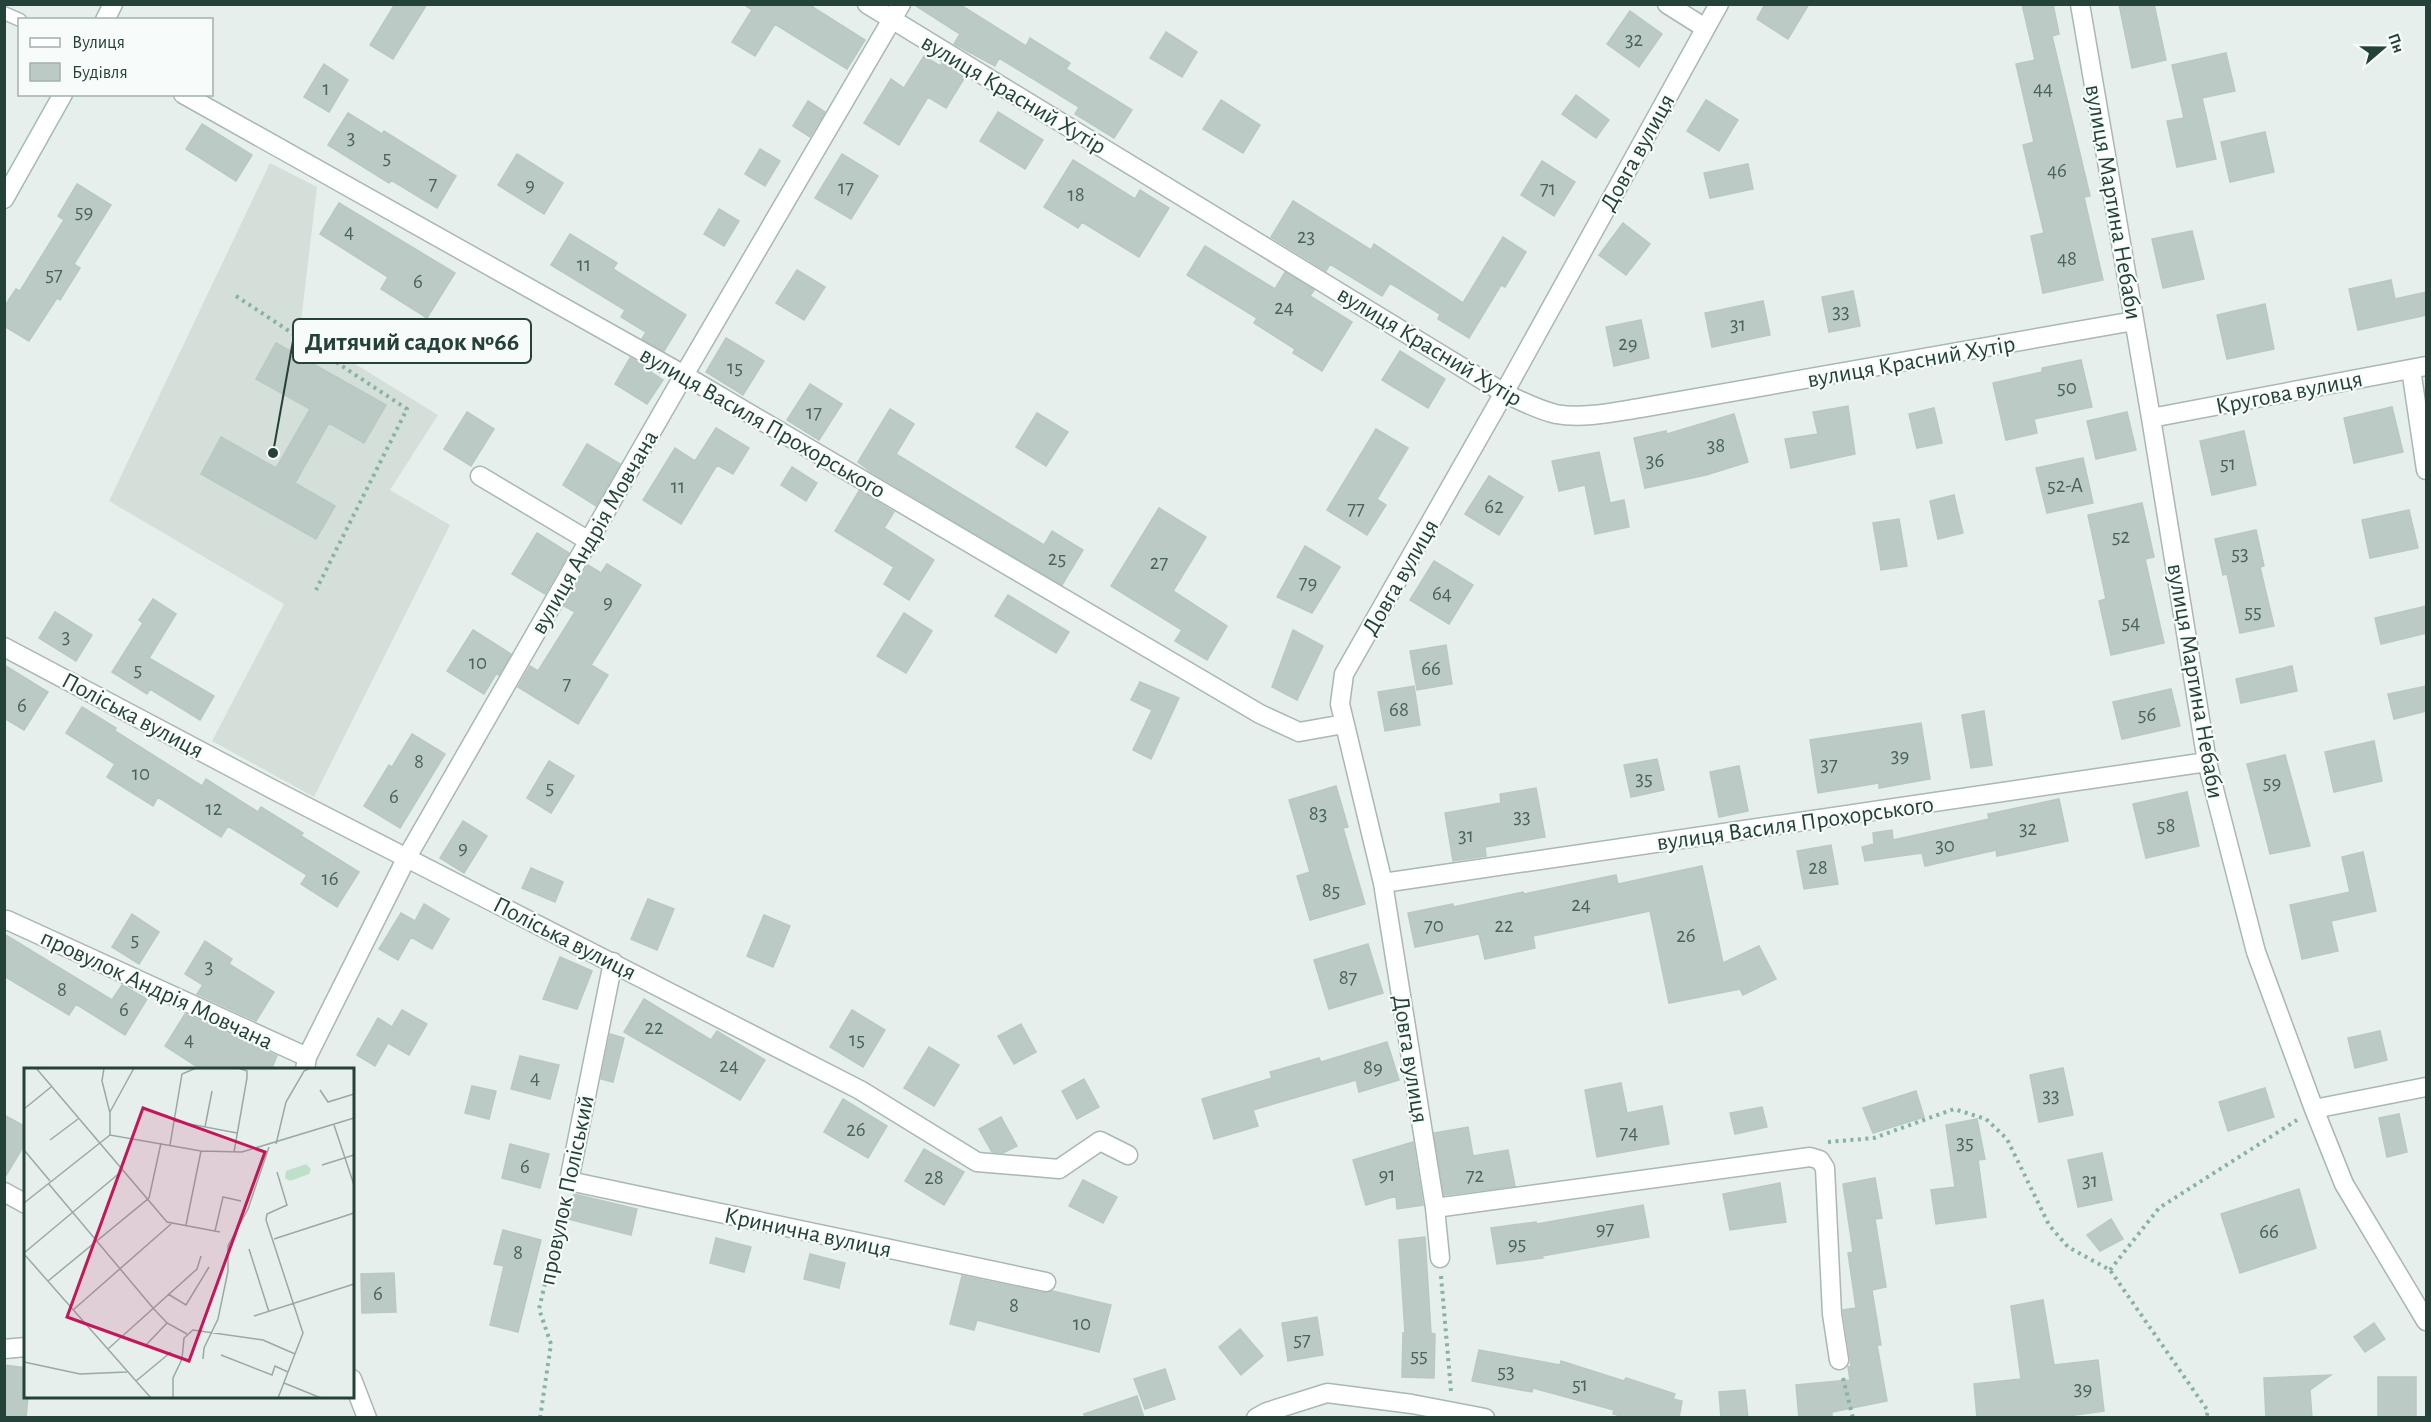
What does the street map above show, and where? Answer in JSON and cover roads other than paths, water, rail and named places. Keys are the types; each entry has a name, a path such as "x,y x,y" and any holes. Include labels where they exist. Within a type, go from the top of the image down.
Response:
{"street":[{"path":"106,18 113,4"},
{"name":"вулиця Красний Хутір","path":"867,4 897,12 1504,393 1528,405 1557,414 1594,415 2134,321"},
{"path":"1667,4 1705,28"},
{"name":"Довга вулиця","path":"1440,1258 1435,1208 1383,883 1340,704 1344,674 1504,393 1719,4"},
{"name":"вулиця Мартина Небаби","path":"2080,4 2207,762 2256,952 2344,1184 2427,1321"},
{"name":"вулиця Андрія Мовчана","path":"306,1063 407,857 684,375 897,12"},
{"path":"4,199 62,96"},
{"name":"вулиця Василя Прохорського","path":"187,96 684,375 1260,714 1299,732 1344,724"},
{"path":"2419,368 2427,470"},
{"name":"Кругова вулиця","path":"2151,418 2419,368"},
{"path":"480,477 589,541"},
{"name":"Поліська вулиця","path":"4,647 264,785 860,1090 977,1162 1059,1169 1100,1141 1128,1155"},
{"name":"вулиця Василя Прохорського","path":"1383,883 2207,762"},
{"name":"провулок Андрія Мовчана","path":"7,921 306,1063"},
{"name":"провулок Поліський","path":"569,1181 613,962"},
{"path":"2314,1109 2427,1087"},
{"path":"1435,1208 1810,1157 1820,1160 1825,1168 1832,1314 1839,1360"},
{"name":"Кринична вулиця","path":"569,1181 1046,1282"},
{"path":"4,1192 24,1203"},
{"path":"4,1349 24,1347"},
{"path":"354,1384 367,1418"},
{"path":"1256,1418 1267,1412 1327,1392 1412,1404 1485,1418"}],"lane":[{"path":"4,13 18,19"}],"place":[{"name":"Дитячий садок №66","path":"273,453"}]}
